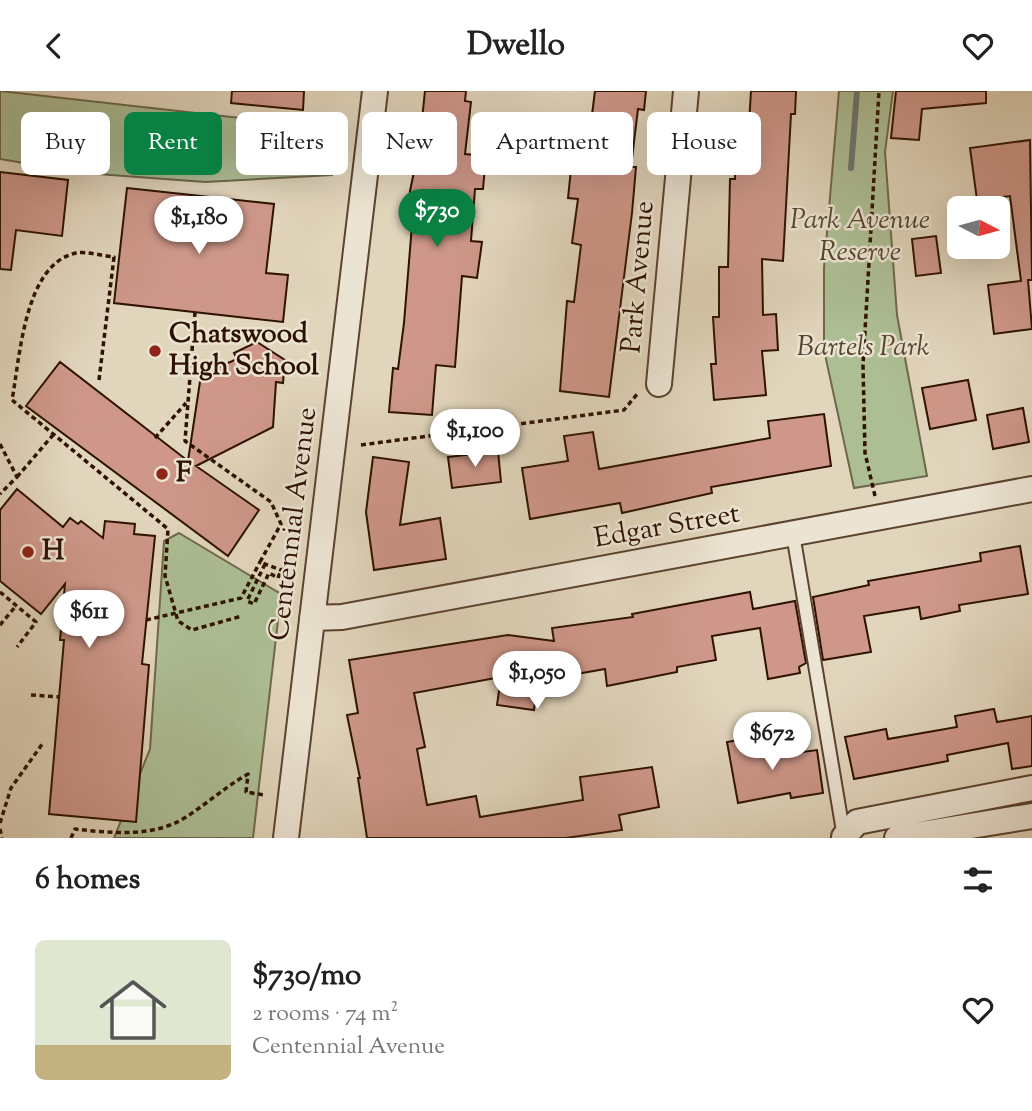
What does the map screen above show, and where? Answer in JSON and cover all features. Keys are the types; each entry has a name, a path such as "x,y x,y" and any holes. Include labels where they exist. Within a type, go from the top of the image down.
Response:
{"street":[{"name":"Centennial Avenue","path":"286,838 375,91"},
{"name":"Park Avenue","path":"659,384 686,91"},
{"name":"Edgar Street","path":"312,618 342,617 1032,489"},
{"path":"844,838 858,822 1032,788"},
{"path":"897,838 1032,816"}],"lane":[{"path":"793,534 844,838"}],"path":[{"path":"878,519 865,453 863,365 879,91"},
{"path":"99,380 114,257 76,253 45,270 31,305 12,400 168,529 165,576 178,621 192,630 242,616"},
{"path":"195,312 185,441 271,502 281,524 247,601 254,604 269,573 278,577 281,570 289,566"},
{"path":"155,438 188,401"},
{"path":"361,445 624,410"},
{"path":"0,494 53,435"},
{"path":"0,444 17,477"},
{"path":"263,563 281,570"},
{"path":"146,620 241,598 263,563"},
{"path":"0,592 36,622 17,646"},
{"path":"0,625 16,606"},
{"path":"31,695 59,697"},
{"path":"0,823 11,788 43,743"},
{"path":"71,838 75,828 121,835 153,830 184,819 220,790 248,774 246,792 264,795"},
{"path":"0,829 2,838"}],"green space":[{"path":"0,91 187,112 124,112 124,175 222,175 222,116 236,118 236,175 332,175 205,182 110,175 110,112 21,112 21,162 0,159"},
{"name":"Bartels Park","path":"839,91 893,91 885,152 897,315 927,476 854,488 824,350 824,268"},
{"path":"179,533 281,594 253,838 114,838 150,749 164,541"}],"building":[{"path":"232,91 304,91 303,110 231,103"},
{"path":"425,91 466,91 465,101 471,102 465,154 471,155 471,175 484,175 483,189 475,189 471,241 482,242 477,278 462,276 455,367 436,365 432,415 389,412 393,368 398,369 404,323 412,225 408,225 410,191 413,175 457,175 457,112 423,112"},
{"path":"595,91 646,91 644,110 638,109 633,150 633,112 592,112"},
{"path":"751,91 796,91 795,114 791,114 783,261 762,259 763,315 776,314 778,350 762,351 766,395 714,400 711,364 716,364 713,317 719,317 719,267 728,267 730,179 735,179 735,175 761,175 761,112 750,112"},
{"path":"896,91 986,91 986,103 922,109 919,140 891,138"},
{"path":"1030,140 1032,280 1028,280 1032,329 994,334 988,285 1021,281 1010,196 976,196 970,148"},
{"path":"633,167 636,167 609,397 560,391 567,301 574,302 581,245 572,243 578,199 568,198 570,175 633,175"},
{"path":"0,172 68,180 62,236 16,230 11,270 0,269"},
{"path":"127,188 274,204 266,273 288,275 283,322 114,303"},
{"path":"936,236 941,273 916,276 912,239"},
{"name":"F","path":"257,342 285,360 283,383 276,382 273,427 196,466 259,510 228,556 26,406 60,362 188,461 201,375 237,359 234,353"},
{"path":"968,380 976,420 930,429 922,388"},
{"path":"1023,408 1029,442 993,449 987,415"},
{"path":"824,414 831,466 711,487 712,493 622,513 620,503 530,519 522,468 568,461 564,436 593,432 599,469 770,438 768,421"},
{"path":"498,451 501,482 452,488 448,457"},
{"path":"373,457 409,462 400,525 440,518 446,559 374,570 366,512"},
{"path":"17,489 63,527 70,518 78,524 81,521 103,538 105,521 135,524 134,534 155,536 142,664 149,665 136,822 49,814 64,640 60,640 65,584 41,614 0,581 0,510"},
{"path":"1020,546 1028,594 959,605 960,611 921,619 919,607 864,616 871,652 823,660 813,597 869,585 868,581 981,561 980,553"},
{"path":"750,592 753,609 795,601 806,663 799,667 800,673 768,679 760,628 712,636 716,660 677,667 677,672 607,686 605,669 537,681 534,710 497,705 501,677 414,693 425,747 417,749 427,805 476,796 480,817 583,800 580,777 652,767 659,807 619,815 622,830 566,838 367,838 360,778 347,715 358,713 349,660 508,635 554,641 552,628 633,617 632,614"},
{"path":"994,709 997,722 1032,716 1032,766 1012,769 1008,743 947,755 948,761 854,779 845,737 886,729 888,739 957,727 955,716"},
{"path":"761,736 765,757 817,750 823,793 791,798 790,793 738,803 727,742"}],"waterway":[{"path":"851,168 857,91"}],"place":[{"name":"Chatswood High School","path":"155,351"},
{"name":"F","path":"162,474"},
{"name":"H","path":"28,552"}],"park label":[{"name":"Park Avenue Reserve","path":"860,237"}]}
